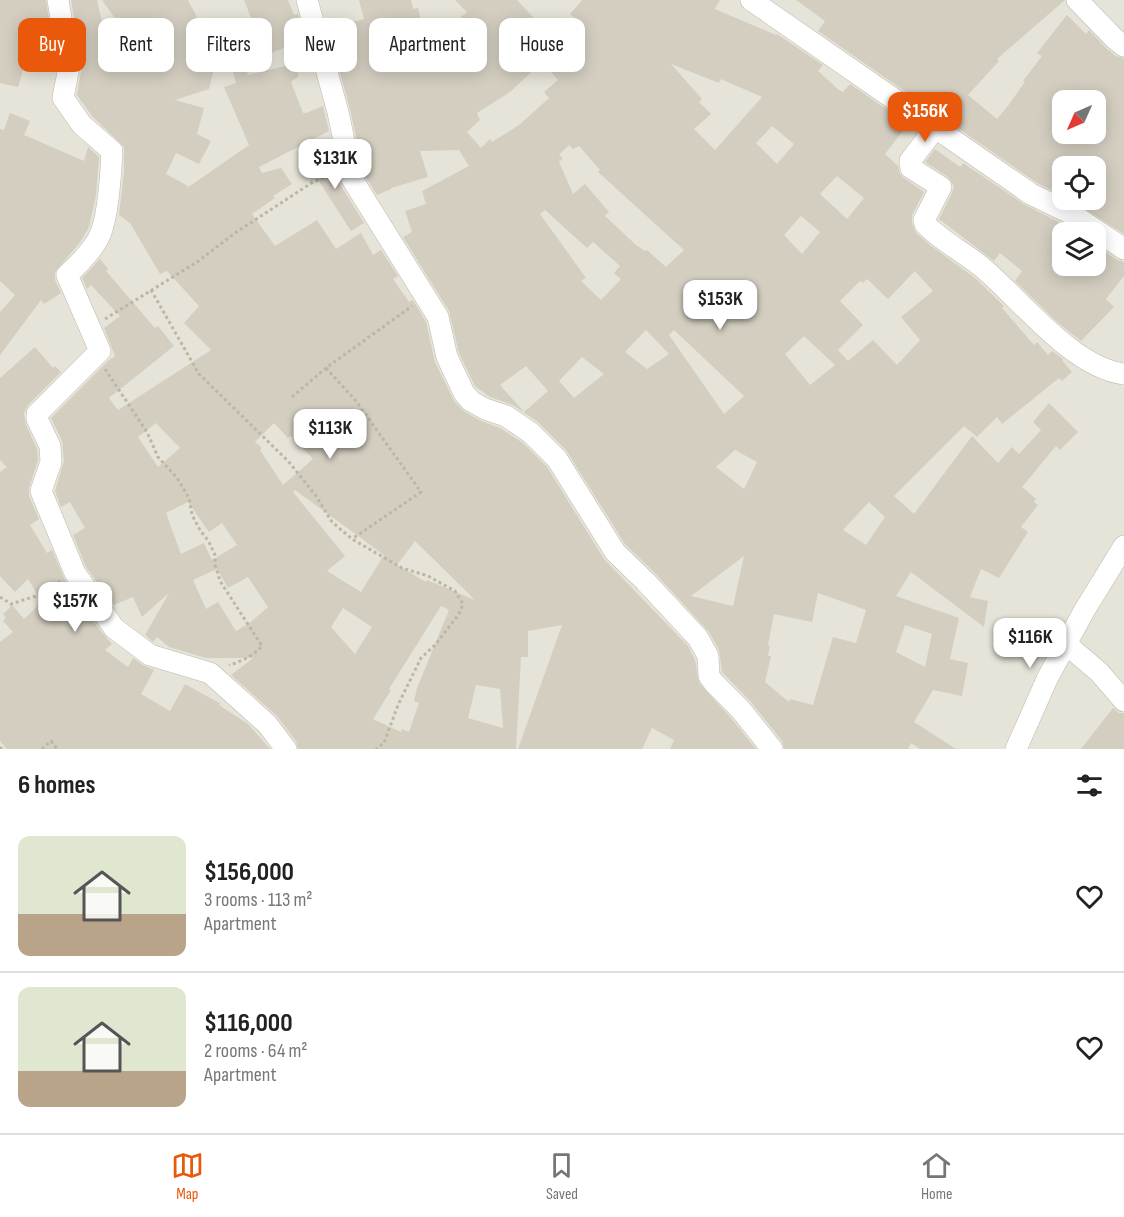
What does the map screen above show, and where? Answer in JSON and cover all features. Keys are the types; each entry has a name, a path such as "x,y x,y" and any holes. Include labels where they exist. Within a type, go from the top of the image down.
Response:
{"street":[{"path":"58,0 69,67 63,98 82,125 112,151 110,185 99,237 84,259 67,275 100,351 37,417 50,446 51,462 41,491 75,573 114,628 150,655 210,673 267,724 286,749"},
{"path":"307,0 338,112 352,179 438,317 447,357 464,393 471,401 485,409 506,416 531,433 557,459 615,552 698,638 708,656 709,676 741,710 772,749"},
{"path":"751,0 1031,194 1072,214 1124,249"},
{"path":"1077,0 1124,46"},
{"path":"936,127 910,161 911,168 941,187 924,220 925,224 998,281 1078,355 1108,372 1124,374"},
{"path":"1016,749 1048,677 1124,546"},
{"path":"1066,644 1122,694"}],"path":[{"path":"90,328 197,262 313,182 350,168"},
{"path":"151,290 200,374 289,462 316,496 332,522 352,539 402,568 428,576 454,591 463,604 459,614 435,645 421,658 398,705 384,743 376,749"},
{"path":"292,397 326,368 426,297"},
{"path":"100,351 104,369 147,432 158,457 177,478 189,498 192,515 215,555 214,565 220,581 262,646 258,651 238,663 227,666 214,676"},
{"path":"326,368 356,401 421,492 352,539"},
{"path":"0,597 11,604 36,596 75,573"},
{"path":"42,749 51,741 57,749"}],"shaded area":[{"path":"0,0 1124,0 1124,749 0,749"}],"building":[{"path":"0,0 46,0 49,18 18,18 18,72 22,72 18,87 0,83"},
{"path":"71,0 97,0 101,18 98,18 98,72 174,72 174,18 115,18 102,0 188,0 197,18 186,18 186,72 213,72 209,89 175,100 204,108 197,134 211,141 199,164 176,153 166,174 188,186 187,188 249,145 224,87 236,83 233,72 247,72 248,75 272,72 272,69 284,66 284,72 297,72 299,76 291,82 303,113 323,106 329,131 259,167 262,173 281,168 292,184 252,214 275,246 317,220 336,249 361,233 373,255 381,250 398,276 393,279 409,302 413,300 426,322 435,362 454,401 465,412 500,428 523,443 547,467 604,559 688,646 695,660 699,683 756,749 670,749 674,740 652,728 642,749 518,749 562,625 528,631 528,657 521,657 516,749 298,749 296,741 277,716 231,675 253,658 206,658 169,647 157,637 153,642 145,635 169,593 142,617 133,597 114,605 86,567 73,535 85,528 70,502 61,507 55,491 64,461 62,441 51,418 115,356 104,328 120,316 91,285 87,289 82,278 100,259 108,269 106,271 155,328 158,326 174,346 109,398 118,410 211,350 184,323 199,306 167,271 160,274 130,223 119,215 124,172 124,147 92,116 77,95 81,72 86,72 86,18 74,18","holes":["156,423 180,448 158,467 138,437","274,423 288,438 291,436 313,459 283,485 260,450 262,448 255,442","295,490 384,555 361,592 327,571 345,556 293,492","188,502 209,532 222,523 237,545 212,560 204,543 181,554 166,513","415,541 475,600 427,580 426,582 397,565","217,569 228,588 248,577 268,607 236,631 218,602 206,609 193,580","441,606 449,610 417,688 414,701 419,703 409,732 402,729 401,732 373,719 391,690 389,689","343,608 372,627 355,654 331,627","476,685 500,689 503,728 468,718"]},
{"path":"244,0 288,0 294,15 298,14 299,18 284,18 284,48 272,52 272,18 251,18"},
{"path":"359,0 411,0 413,9 418,8 420,18 369,18 369,72 487,72 487,18 460,18 467,12 455,0 517,0 534,18 499,18 499,72 531,72 510,92 477,113 480,120 467,132 481,148 490,139 492,142 519,125 549,98 544,92 558,80 551,72 585,72 585,18 575,18 570,14 582,0 720,0 715,9 777,34 823,65 818,71 839,90 843,92 850,84 908,124 885,154 898,166 904,178 924,192 912,215 916,233 975,278 1004,306 1002,308 1034,345 1037,342 1048,355 1052,351 1063,359 1072,372 1062,381 1059,378 1002,424 997,417 977,437 964,426 894,496 914,514 972,436 998,463 1012,447 1019,454 1041,430 1033,422 1049,403 1078,432 1060,450 1056,446 1022,487 1036,499 1034,502 1038,505 1021,527 1028,532 999,578 981,569 970,597 988,601 984,627 911,572 896,596 959,618 950,659 968,663 962,696 933,690 914,722 956,749 920,749 911,743 908,749 784,749 782,741 751,702 722,672 719,650 709,632 625,544 566,450 538,422 513,405 490,397 475,386 459,353 449,311 403,237 412,232 405,211 426,204 422,191 469,166 459,150 420,151 428,177 391,188 377,195 364,174 340,72 357,72 357,21 364,19","holes":["671,64 719,83 721,79 762,97 715,150 694,129 711,114 699,102 702,99","772,126 794,144 777,164 756,143","569,145 573,149 579,146 600,170 598,172 684,250 666,267 647,250 636,245 605,216 609,212 585,184 573,194 559,162 563,158 559,155","837,176 864,198 847,219 820,194","545,210 587,248 593,242 620,266 614,273 621,279 601,300 581,281 586,278 540,214","801,216 820,232 802,254 784,235","915,271 933,291 901,317 920,340 897,365 873,340 848,361 838,350 863,325 840,301 860,281 863,283 867,279 888,299","646,330 669,354 647,369 625,352","674,330 744,396 724,414 669,335","804,336 835,365 810,385 785,354","582,357 604,374 574,398 559,381","526,366 548,391 524,412 500,385","735,450 757,462 744,489 716,467","869,502 885,517 866,545 843,530","744,556 733,606 691,596","818,593 866,610 856,643 833,637 813,705 790,699 789,702 765,682 771,656 768,656 770,646 768,645 774,614 812,622","905,625 932,634 925,667 896,652"]},
{"path":"796,0 1065,0 997,59 999,61 968,95 997,119 1042,56 1037,53 1067,15 1086,34 1089,30 1107,49 1116,56 1124,58 1124,234 1087,210 1106,210 1106,156 1052,156 1052,190 1037,183 952,124 960,115 932,93 923,104 818,31 825,21"},
{"path":"10,113 30,121 24,135 84,161 88,147 99,157 96,195 89,227 81,241 55,272 55,280 61,293 44,304 41,300 0,355 0,312 15,295 0,281 0,129 4,130"},
{"path":"935,149 960,167 963,163 1024,204 1058,222 1052,222 1052,276 1106,276 1106,252 1124,262 1124,276 1106,299 1114,307 1081,341 1057,322 1015,281 1022,271 1000,253 994,261 939,219 954,186 948,177 925,162"},
{"path":"327,155 337,172 341,186 364,223 351,231 306,161"},
{"path":"35,347 53,368 55,366 61,372 28,405 24,413 26,425 37,449 38,460 29,488 29,496 39,519 30,525 47,553 52,550 65,580 95,624 112,644 105,650 128,667 133,658 154,670 141,694 170,711 185,684 221,704 219,705 248,724 270,749 7,749 0,741 0,642 13,632 3,621 6,617 3,614 12,605 24,619 42,602 28,579 15,592 0,576 0,472 7,467 0,460 0,378"},
{"path":"1113,708 1119,713 1124,713 1124,749 1081,749"}]}
